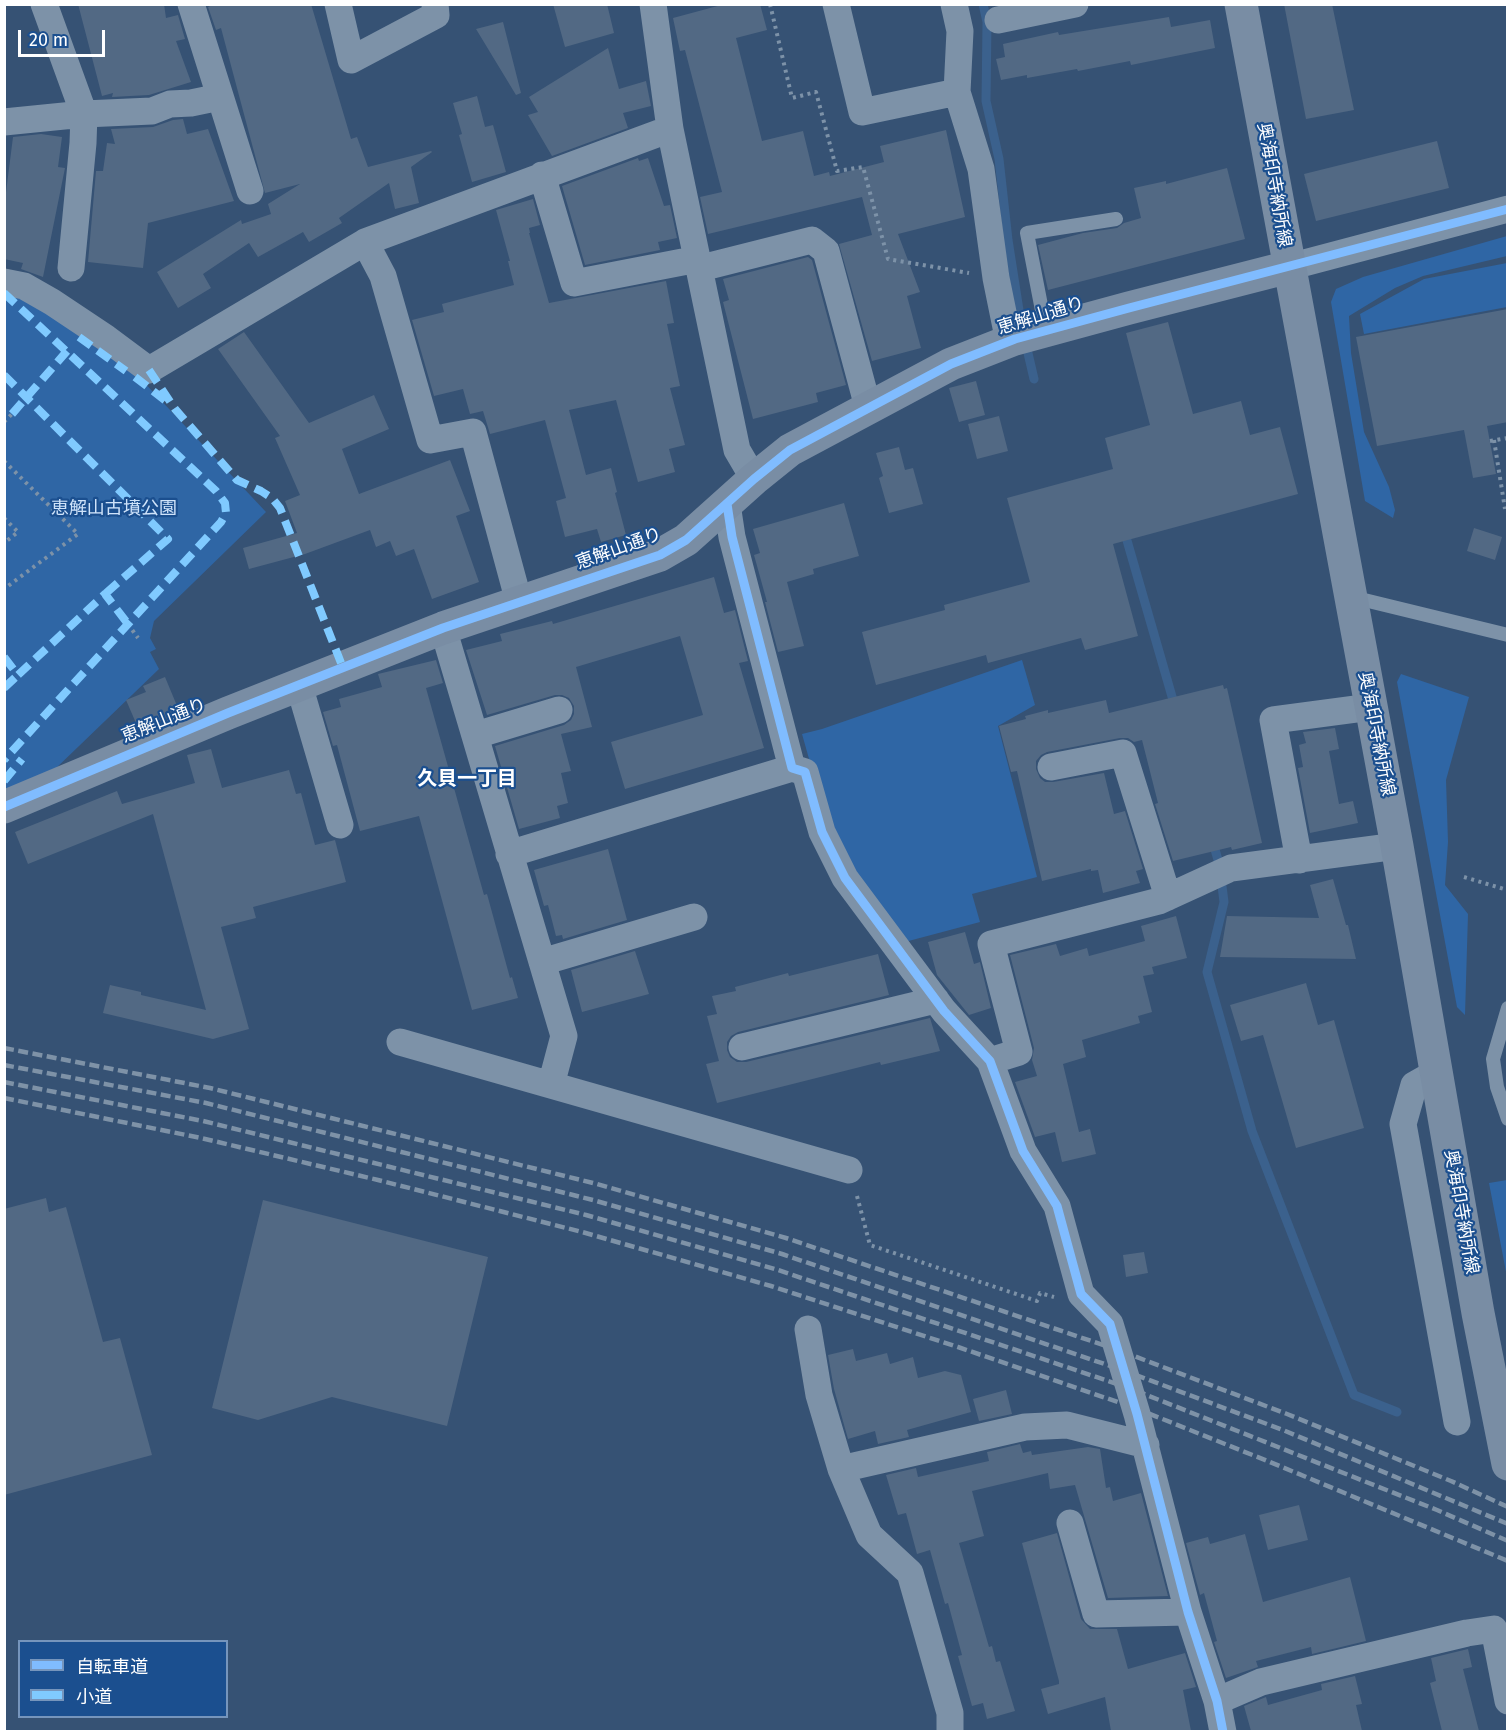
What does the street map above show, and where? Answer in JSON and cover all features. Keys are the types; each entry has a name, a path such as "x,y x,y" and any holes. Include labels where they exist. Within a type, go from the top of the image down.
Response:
{"main road":[{"name":"奥海印寺納所線","path":"1242,4 1397,846 1478,1313 1508,1464"},
{"name":"恵解山通り","path":"4,807 228,712 443,628 660,555 686,540 754,478 790,450 951,364 1026,337 1289,267"}],"street":[{"path":"44,4 84,114 71,268"},
{"path":"191,4 250,191"},
{"path":"338,4 351,60 436,15 435,4"},
{"path":"836,4 862,112 957,92"},
{"path":"954,4 960,31 957,92 981,169 996,278 1026,337"},
{"path":"998,20 1075,4"},
{"path":"657,5 670,129 737,450 754,478"},
{"path":"4,122 84,114 152,111 170,104 191,103 220,97"},
{"path":"4,282 24,286 52,302 149,370 365,242 670,129"},
{"path":"542,175 574,283 699,263 812,240 826,251 868,407"},
{"path":"1289,267 1508,209"},
{"path":"365,242 383,276 430,440 473,432 519,602"},
{"path":"727,504 732,537 792,768"},
{"path":"443,628 564,1036 551,1085"},
{"path":"299,685 340,825"},
{"path":"1299,860 1273,720 1371,707"},
{"path":"476,735 559,710"},
{"path":"1051,767 1123,753 1168,897"},
{"path":"509,854 792,768 805,772 822,832 845,879 936,1000 990,1061 1023,1151 1057,1206 1081,1294 1110,1324 1146,1445 1188,1612 1217,1701 1223,1731"},
{"path":"990,1061 1019,1052 991,944 1159,901 1231,868 1397,846"},
{"path":"542,962 694,917"},
{"path":"742,1047 936,1000"},
{"path":"400,1042 849,1170"},
{"path":"1437,1072 1414,1085 1403,1124 1457,1422"},
{"path":"808,1329 819,1395 841,1469 869,1535 910,1573 950,1713 950,1731"},
{"path":"841,1469 1025,1427 1067,1425 1146,1445"},
{"path":"1070,1523 1096,1614 1188,1612"},
{"path":"1217,1701 1261,1682 1467,1633 1494,1629 1508,1701"}],"lane":[{"path":"1026,337 1027,233 1116,219"},
{"path":"1350,597 1508,635"},
{"path":"1507,1012 1493,1059 1497,1087 1508,1119"}],"path":[{"path":"770,4 792,98 816,92 837,171 863,167 888,259 996,278"},
{"path":"4,422 12,414"},
{"path":"1505,509 1492,440 1508,438"},
{"path":"4,461 78,534 4,589"},
{"path":"4,518 18,532 4,543"},
{"path":"128,624 138,638"},
{"path":"1464,877 1504,889"},
{"path":"849,1170 870,1245 1037,1301 1040,1293 1098,1312"}],"green space":[{"path":"1507,236 1507,256 1423,276 1395,288 1349,316 1351,353 1364,432 1389,487 1395,510 1393,518 1365,501 1331,302 1336,289 1363,277"},
{"path":"1507,263 1507,307 1364,334 1360,314 1424,279"},
{"name":"恵解山古墳公園","path":"5,291 21,292 139,377 266,512 154,621 150,638 156,649 150,652 159,669 52,772 5,793"},
{"path":"1022,660 1035,705 998,726 1037,877 972,894 980,922 901,943 828,826 802,734"},
{"path":"1401,674 1469,697 1446,780 1448,842 1445,885 1468,914 1465,1015 1457,1007 1397,682"},
{"path":"1508,1180 1507,1277 1489,1183"}],"building":[{"path":"78,4 164,4 166,18 178,15 185,39 176,41 191,82 149,95 112,97 113,93 102,96"},
{"path":"215,4 311,4 351,139 357,137 368,167 432,152 411,167 419,203 395,209 389,183 339,218 342,223 309,242 303,232 258,257 249,243 203,274 211,288 178,308 157,272 241,220 242,224 271,214 268,204 300,184 265,193 221,28 216,30 208,7"},
{"path":"553,4 607,4 614,33 565,47"},
{"path":"725,4 760,4 767,30 736,38 762,141 803,131 814,176 829,172 830,176 884,162 880,146 946,130 965,217 898,234 920,292 907,296 921,348 872,361 839,244 872,235 862,197 708,234 700,197 722,192 685,50 680,51 673,18"},
{"path":"1284,4 1332,4 1354,110 1306,119"},
{"path":"1169,17 1171,27 1210,20 1215,48 1131,65 1130,61 1078,71 1077,69 1001,80 996,59 1005,57 1003,44 1058,32 1059,35"},
{"path":"503,22 521,93 516,95 476,29"},
{"path":"608,48 619,89 646,81 651,106 623,113 628,128 552,156 528,115 538,112 529,97"},
{"path":"477,96 485,127 493,125 506,172 472,182 453,103"},
{"path":"183,119 187,134 208,129 234,201 148,223 143,268 88,262 96,171 103,171 107,143 115,144 111,129 153,127"},
{"path":"41,134 62,137 58,167 65,168 43,277 21,269 23,263 4,259 4,208 13,137"},
{"path":"1437,141 1449,188 1316,221 1304,174"},
{"path":"638,158 639,161 648,158 664,206 670,205 677,238 658,242 660,250 585,265 562,186"},
{"path":"1227,168 1245,239 1048,290 1038,245 1083,233 1117,228 1124,223 1141,218 1134,188 1166,181 1166,184"},
{"path":"533,199 540,225 529,228 529,233 549,303 666,281 674,323 667,324 680,386 670,388 685,445 669,449 675,472 638,482 616,400 569,410 586,475 611,468 617,492 615,493 626,535 601,542 597,529 565,537 556,501 566,498 545,420 490,434 483,411 470,414 463,389 434,396 412,320 444,312 442,304 514,285 496,210"},
{"path":"808,257 812,260 846,385 816,393 818,402 753,419 723,302 729,300 723,279"},
{"path":"1508,309 1508,422 1487,426 1496,474 1473,478 1464,430 1377,446 1356,337"},
{"path":"1168,322 1193,414 1241,401 1250,435 1280,427 1298,494 1113,544 1138,636 1085,650 1081,638 988,663 986,655 876,685 862,632 945,610 944,605 1030,582 1007,498 1113,469 1105,438 1150,425 1126,333"},
{"path":"244,332 309,423 374,395 389,429 342,449 359,494 450,460 470,511 456,516 479,582 432,599 414,549 396,556 390,541 376,547 370,530 305,554 249,569 243,548 297,533 285,501 300,495 275,438 280,436 218,349"},
{"path":"976,381 985,415 959,422 949,388"},
{"path":"999,416 1008,451 977,459 968,424"},
{"path":"899,447 905,470 913,468 923,504 889,513 879,478 883,476 876,453"},
{"path":"844,503 859,556 813,569 814,574 787,582 804,646 778,652 754,555 760,553 753,529"},
{"path":"1474,528 1502,537 1495,560 1467,551"},
{"path":"714,577 724,613 735,610 748,661 739,663 764,748 625,789 611,742 703,715 680,636 576,667 592,727 561,734 571,771 561,773 568,803 557,806 560,818 519,829 495,746 564,725 571,720 574,706 569,698 555,695 487,715 466,650 502,641 500,634 552,621 553,624"},
{"path":"436,660 443,683 426,688 484,895 487,894 510,978 512,977 518,998 472,1010 419,816 360,831 337,745 333,746 323,712 341,707 339,699 382,687 378,674"},
{"path":"165,677 180,713 139,730 126,700 146,692 143,686"},
{"path":"1223,685 1224,689 1227,688 1262,843 1232,850 1231,847 1173,861 1155,804 1158,803 1142,740 1134,742 1128,738 1120,738 1047,752 1036,761 1036,769 1040,778 1045,782 1104,773 1114,814 1125,811 1143,869 1136,871 1140,883 1103,893 1098,870 1091,871 1091,869 1042,881 1017,771 1011,772 999,726 1048,710 1048,713 1106,700 1109,713"},
{"path":"1335,728 1339,749 1329,751 1339,804 1353,801 1358,823 1310,833 1298,768 1303,767 1299,745 1306,743 1303,732"},
{"path":"211,749 222,788 289,770 296,794 301,793 315,845 335,840 346,882 253,907 256,918 221,927 249,1029 213,1039 103,1013 110,985 141,992 141,995 206,1010 153,814 28,864 15,832 117,791 122,804 195,783 187,755"},
{"path":"608,849 627,920 563,939 562,935 556,936 548,905 544,906 534,870"},
{"path":"1333,879 1356,959 1220,957 1227,916 1319,918 1310,885"},
{"path":"1176,916 1187,958 1152,967 1154,974 1143,976 1152,1012 1138,1016 1140,1023 1082,1040 1086,1057 1063,1064 1079,1132 1090,1129 1096,1154 1062,1162 1055,1132 1035,1137 1015,1082 1037,1076 1032,1060 1034,1048 1010,955 1056,944 1060,956 1087,948 1089,956 1145,941 1141,926"},
{"path":"965,932 974,964 980,962 991,1008 969,1015 937,975 928,942"},
{"path":"635,951 649,994 582,1012 571,970"},
{"path":"878,954 889,995 738,1032 727,1042 730,1057 737,1062 746,1062 930,1018 940,1051 881,1065 880,1062 717,1103 706,1064 719,1061 707,1016 717,1014 712,996 736,991 735,987 788,973 789,976"},
{"path":"1306,983 1318,1025 1334,1020 1364,1128 1296,1148 1263,1035 1241,1041 1230,1005"},
{"path":"46,1198 49,1212 66,1207 103,1342 120,1338 152,1455 4,1495 4,1209"},
{"path":"263,1200 488,1257 447,1426 332,1397 258,1420 212,1408"},
{"path":"1144,1252 1148,1273 1126,1277 1123,1255"},
{"path":"853,1349 856,1361 887,1353 890,1364 913,1357 918,1378 945,1371 961,1375 971,1412 907,1430 909,1437 878,1444 875,1431 848,1439 834,1389 828,1355"},
{"path":"1006,1390 1012,1414 979,1421 973,1399"},
{"path":"1020,1444 1023,1453 1031,1451 1032,1455 1088,1447 1100,1449 1106,1488 1110,1487 1113,1501 1141,1493 1168,1596 1108,1598 1075,1485 1050,1489 1048,1473 972,1491 984,1536 959,1543 989,1647 992,1646 996,1662 1000,1661 1015,1711 987,1719 983,1703 972,1706 958,1656 962,1655 948,1603 945,1604 930,1550 917,1554 906,1513 898,1515 886,1475 916,1468 918,1477 989,1461 987,1452"},
{"path":"1299,1505 1308,1540 1268,1550 1259,1515"},
{"path":"1057,1533 1081,1619 1090,1629 1117,1629 1128,1669 1185,1653 1196,1687 1183,1690 1191,1731 1111,1731 1105,1697 1048,1714 1041,1689 1059,1684 1059,1681 1022,1543"},
{"path":"1245,1534 1263,1602 1350,1577 1366,1641 1312,1654 1311,1647 1256,1661 1258,1667 1226,1678 1214,1642 1217,1641 1204,1593 1200,1595 1186,1543 1208,1537 1210,1544"},
{"path":"1468,1649 1472,1667 1463,1669 1479,1731 1442,1731 1430,1683 1436,1681 1431,1658"},
{"path":"1355,1676 1362,1704 1356,1705 1362,1731 1251,1731 1244,1706 1266,1697 1268,1705 1322,1690 1321,1684"}],"waterway":[{"path":"983,4 987,22 986,101 999,159 1008,240 1021,323 1034,379"},
{"path":"1126,537 1175,707"},
{"path":"1212,839 1218,860"},
{"path":"1222,886 1224,902 1207,972 1252,1131 1354,1395 1397,1412"}],"railway":[{"path":"4,1048 210,1088 597,1184 786,1238 1118,1350 1287,1414 1451,1481 1508,1507"},
{"path":"4,1065 206,1103 593,1200 782,1254 1125,1371 1283,1430 1508,1524"},
{"path":"4,1082 203,1121 586,1215 775,1269 1129,1388 1437,1510 1508,1541"},
{"path":"4,1098 201,1138 378,1180 582,1232 771,1286 1135,1408 1508,1561"}],"marked path":[{"path":"4,293 216,491 225,503 226,513 221,522 4,760"},
{"path":"79,337 126,371"},
{"path":"12,414 67,351"},
{"path":"149,370 175,409 237,480 272,498 280,508 343,668"},
{"path":"4,375 168,539 105,594"},
{"path":"135,377 166,401"},
{"path":"4,657 18,675 105,594 128,624"},
{"path":"4,688 18,675"},
{"path":"4,781 22,759"}],"cycle path":[{"path":"4,807 228,713 443,628 660,555 686,540 790,450 951,364 1015,339 1508,209"},
{"path":"727,504 732,537 792,768 805,772 822,832 845,878 944,1011 990,1061 1023,1151 1057,1206 1081,1294 1110,1324 1137,1414 1188,1612 1217,1701 1223,1732"}],"district":[{"name":"久貝一丁目","path":"467,779"}]}
